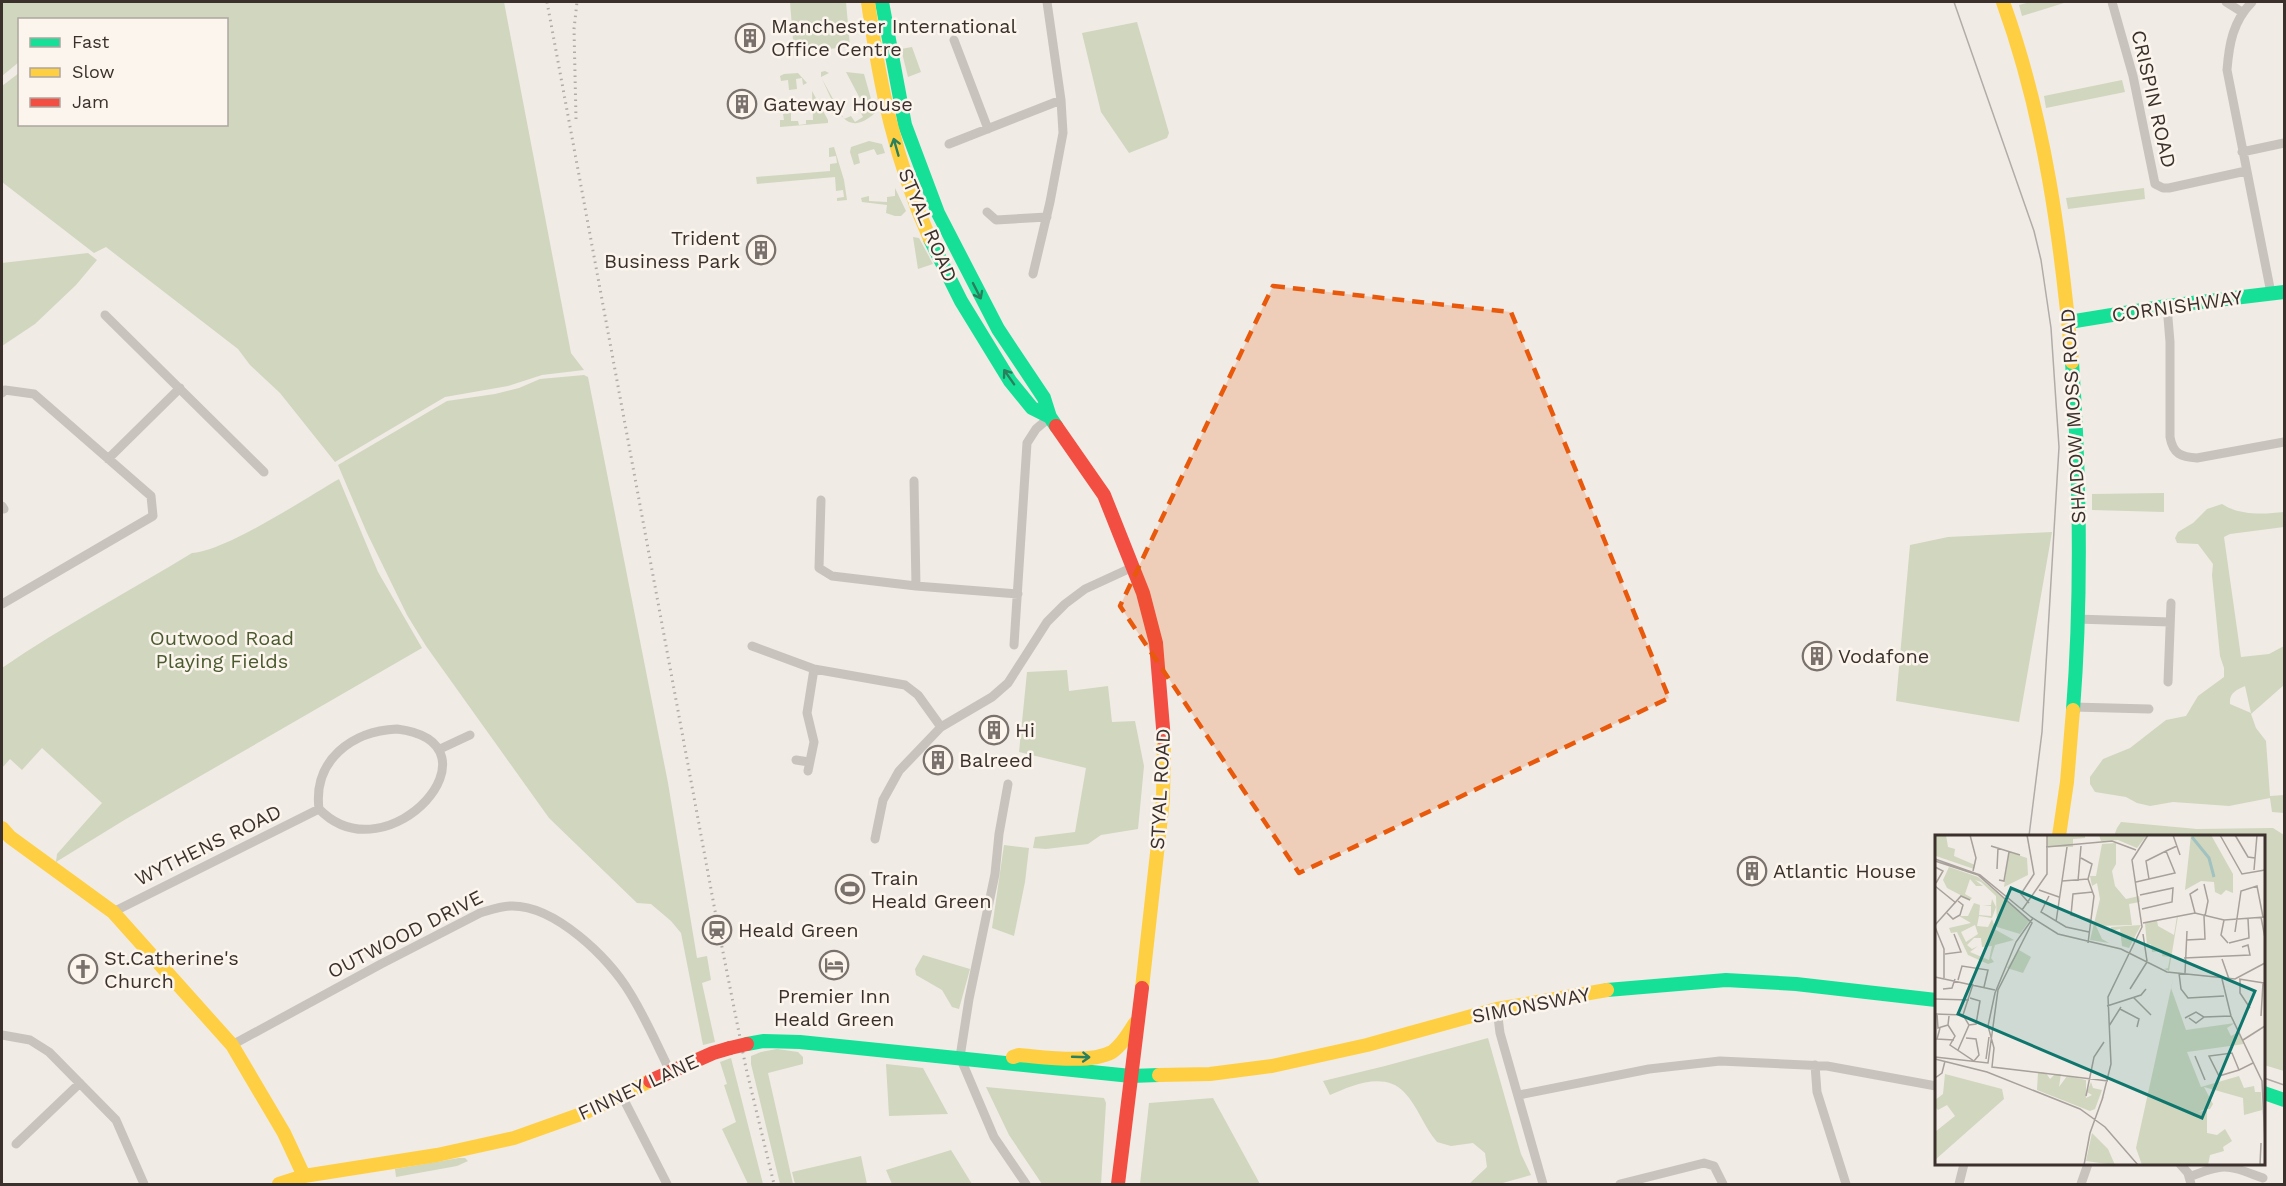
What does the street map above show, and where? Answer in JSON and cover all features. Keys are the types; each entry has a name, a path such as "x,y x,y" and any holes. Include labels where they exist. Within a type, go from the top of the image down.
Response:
{"street":[{"name":"STYAL ROAD","path":"868,2 878,71 891,128 908,184 927,230 965,309 989,348 1030,408 1050,417"},
{"name":"STYAL ROAD","path":"882,2 905,125 939,213 998,329 1044,398 1050,417 1104,495 1143,593 1155,643 1164,731 1163,799 1118,1185"},
{"path":"1033,274 1047,217 1063,133 1061,100 1047,2"},
{"name":"SHADOW MOSS ROAD","path":"2003,2 2027,79 2046,162 2064,277 2074,376 2079,488 2076,619 2068,775 2059,835"},
{"name":"CRISPIN ROAD","path":"2112,2 2133,76 2155,184 2169,188 2246,171"},
{"path":"2226,2 2242,12"},
{"path":"2252,2 2242,12 2229,44 2227,70 2246,171 2278,292"},
{"path":"954,40 988,129"},
{"path":"949,144 1061,100"},
{"path":"2242,152 2284,143"},
{"path":"987,212 996,220 1047,217"},
{"name":"CORNISHWAY","path":"2069,322 2167,306 2278,292"},
{"path":"2167,306 2170,342 2170,437 2175,452 2184,458 2197,458 2284,442"},
{"path":"105,315 264,472"},
{"path":"108,459 180,388"},
{"path":"2,393 5,390 34,393 151,496 153,516 2,604"},
{"path":"1014,645 1027,442 1036,429 1050,417"},
{"path":"914,482 916,586"},
{"path":"821,500 819,568 831,576 916,586 1018,594"},
{"path":"875,839 878,816 888,787 898,771 941,727 993,697 1008,683 1047,622 1065,604 1085,589 1133,567"},
{"path":"2168,682 2171,603"},
{"path":"2076,619 2170,622"},
{"path":"753,646 814,669 893,682 912,688 941,727"},
{"path":"796,760 809,766 814,742 807,713 814,669"},
{"path":"2073,707 2149,709"},
{"path":"380,730 415,731 434,742 440,749 443,763 438,782 419,809 401,821 380,828 358,828 337,822 320,809 319,788 322,775 333,759 348,744 362,736 380,730"},
{"path":"440,749 470,735"},
{"path":"1008,784 995,874 969,999 960,1058 994,1137 1026,1185"},
{"name":"WYTHENS ROAD","path":"112,912 320,809"},
{"path":"2,828 10,837 112,912 232,1045 284,1133 304,1176"},
{"name":"OUTWOOD DRIVE","path":"232,1045 480,913 512,906 542,912 568,927 600,956 629,992 670,1071"},
{"name":"SIMONSWAY","path":"1131,1076 1210,1074 1272,1066 1367,1045 1497,1009 1612,989 1726,980 1796,984 1935,1000"},
{"path":"1497,1009 1500,1033 1543,1185"},
{"name":"FINNEY LANE","path":"1003,1062 1019,1055 1097,1057 1111,1052 1126,1038 1138,1019"},
{"path":"2,1035 30,1040 49,1052 116,1120 144,1185"},
{"name":"FINNEY LANE","path":"279,1185 304,1176 475,1148 552,1126 713,1053 764,1041 800,1042 878,1052 1003,1062 1131,1076"},
{"path":"1519,1095 1649,1069 1720,1061 1815,1065 1935,1086"},
{"path":"1815,1065 1817,1092 1846,1185"},
{"path":"16,1144 80,1083"},
{"path":"2265,1093 2284,1100"},
{"path":"622,1096 667,1185"},
{"path":"1620,1185 1704,1163 1714,1166 1723,1185"},
{"path":"1959,1185 1964,1165"},
{"path":"2081,1185 2088,1165"},
{"path":"2182,1165 2190,1181 2210,1168 2228,1165 2263,1178"}],"highlighted area":[{"path":"1273,286 1511,312 1669,698 1299,873 1120,606"}],"green space":[{"path":"2,2 504,2 571,353 584,370 542,375 508,386 445,397 335,462 280,393 250,365 238,349 106,247 94,253 2,182 2,86 18,74 18,126 228,126 228,18 18,18 18,63 2,76"},
{"path":"790,2 846,2 850,47 794,52"},
{"path":"2030,2 2067,2 2022,16 2019,5"},
{"path":"1137,22 1169,133 1167,138 1129,153 1101,112 1082,33"},
{"path":"912,47 921,72 908,77 901,49"},
{"path":"821,72 829,73 821,77"},
{"path":"846,72 864,74 875,113 864,121 855,123 845,119 851,116 855,122 863,117 860,111 865,108"},
{"path":"798,73 807,83 803,85 802,78 796,79 797,89 789,90 788,80 781,81 780,76"},
{"path":"821,77 843,117 835,107"},
{"path":"2122,80 2125,92 2046,108 2044,96"},
{"path":"812,91 828,123 780,127 780,120 784,120 783,114 791,113 791,121 798,121 799,125 806,124 806,120 813,120"},
{"path":"869,141 882,144 885,153 877,155 874,149 858,154 860,163 854,165 850,152 851,147"},
{"path":"834,147 844,180 847,200 837,201 837,198 844,197 843,190 836,191 835,177 757,184 756,177 830,171 830,164 837,163 836,156 829,157 829,148"},
{"path":"895,188 906,211 901,216 886,213 887,205 862,202 861,198 869,196 869,201 887,202 887,197 895,196"},
{"path":"2144,188 2145,199 2068,209 2066,198"},
{"path":"913,237 919,238 933,264 918,269"},
{"path":"88,253 97,260 76,285 35,324 2,346 2,263"},
{"path":"584,375 588,377 668,783 697,958 707,956 711,980 702,983 715,1042 703,1045 681,933 651,904 637,903 549,818 426,646 407,615 367,533 338,465 447,401 495,394 519,388 540,379"},
{"name":"Outwood Road Playing Fields","path":"339,479 378,572 422,648 56,862 57,854 102,803 42,748 22,770 10,759 2,768 2,668 72,623 192,553 207,550 245,534"},
{"path":"2164,493 2164,512 2092,510 2092,494"},
{"path":"2222,504 2237,511 2261,514 2284,512 2284,527 2230,534 2224,537 2241,657 2269,654 2284,646 2284,685 2251,714 2256,728 2266,741 2270,796 2284,795 2284,813 2272,812 2270,798 2229,806 2173,802 2150,806 2126,797 2095,792 2090,784 2090,777 2103,759 2130,748 2166,720 2186,716 2198,696 2224,677 2212,575 2213,564 2198,544 2177,543 2175,538 2178,532 2193,523 2207,509","holes":["2245,686 2251,713 2230,704 2232,695"]},
{"path":"2052,532 2019,722 1896,701 1910,545 1948,537"},
{"path":"1067,670 1069,691 1108,686 1112,722 1135,721 1144,766 1138,829 1101,835 1088,844 1046,849 1033,848 1035,837 1075,832 1086,768 1019,752 1027,672"},
{"path":"2121,822 2197,829 2273,828 2284,835 2284,1071 2265,1065 2265,835 2114,835"},
{"path":"1004,845 1029,848 1014,936 992,928"},
{"path":"923,955 970,969 959,1009 952,1007 942,990 916,975 915,969"},
{"path":"1488,1038 1521,1154 1531,1175 1499,1184 1469,1184 1487,1167 1485,1153 1473,1143 1451,1146 1437,1142 1409,1097 1396,1086 1387,1082 1367,1082 1330,1095 1323,1081 1385,1066"},
{"path":"777,1049 798,1052 803,1057 803,1064 768,1073 793,1184 780,1184 751,1064 751,1056"},
{"path":"731,1058 763,1184 748,1184 722,1129 736,1122 724,1085 727,1084 720,1062"},
{"path":"886,1064 923,1068 948,1114 889,1116"},
{"path":"986,1087 1104,1098 1106,1103 1101,1184 1042,1184 1009,1135"},
{"path":"1213,1098 1260,1184 1140,1184 1149,1103"},
{"path":"951,1150 972,1184 892,1184 886,1170"},
{"path":"861,1156 867,1184 795,1184 792,1172"},
{"path":"465,1158 468,1161 457,1166 396,1177 395,1169"}],"tram line":[{"path":"1954,2 2034,231 2041,260 2051,328 2059,447 2042,732 2029,835"},
{"path":"2265,1078 2284,1085"}],"railway":[{"path":"547,2 718,927 746,1068 774,1184"},
{"path":"576,119 574,29 577,2"}],"traffic: fast":[{"path":"882,2 905,125 938,213 998,329 1044,398 1050,417 1056,426"},
{"path":"930,239 961,301 1010,381 1032,408 1050,417"},
{"path":"2069,322 2167,306 2284,292"},
{"path":"2072,362 2079,536 2078,623 2073,710"},
{"path":"1607,990 1726,980 1796,984 1935,1000"},
{"path":"747,1044 764,1041 800,1042 1131,1076 1159,1075"},
{"path":"2265,1093 2284,1100"}],"traffic: slow":[{"path":"868,2 890,123 907,181 930,239"},
{"path":"2003,2 2030,90 2049,180 2072,362"},
{"path":"2059,835 2067,782 2073,710"},
{"path":"1142,988 1163,799 1164,740"},
{"path":"2,828 10,837 113,912 232,1045 284,1133 304,1176"},
{"path":"1159,1075 1210,1074 1272,1066 1367,1045 1497,1009 1607,990"},
{"path":"1013,1057 1019,1055 1079,1059 1103,1056 1119,1046 1135,1023"},
{"path":"279,1184 304,1176 437,1155 514,1138 584,1113 650,1081"}],"traffic: jam":[{"path":"1056,426 1104,495 1143,593 1156,643 1164,740"},
{"path":"1118,1184 1142,988"},
{"path":"730,1048 747,1044"},
{"path":"650,1081 713,1053 730,1048"}],"place":[{"name":"Manchester International Office Centre","path":"750,38"},
{"name":"Gateway House","path":"742,104"},
{"name":"Trident Business Park","path":"761,250"},
{"name":"Vodafone","path":"1817,656"},
{"name":"Hi","path":"994,730"},
{"name":"Balreed","path":"938,760"},
{"name":"Atlantic House","path":"1752,871"},
{"name":"Train Heald Green","path":"850,889"},
{"name":"Heald Green","path":"717,930"},
{"name":"Premier Inn Heald Green","path":"834,965"},
{"name":"St.Catherine's Church","path":"83,969"}]}
